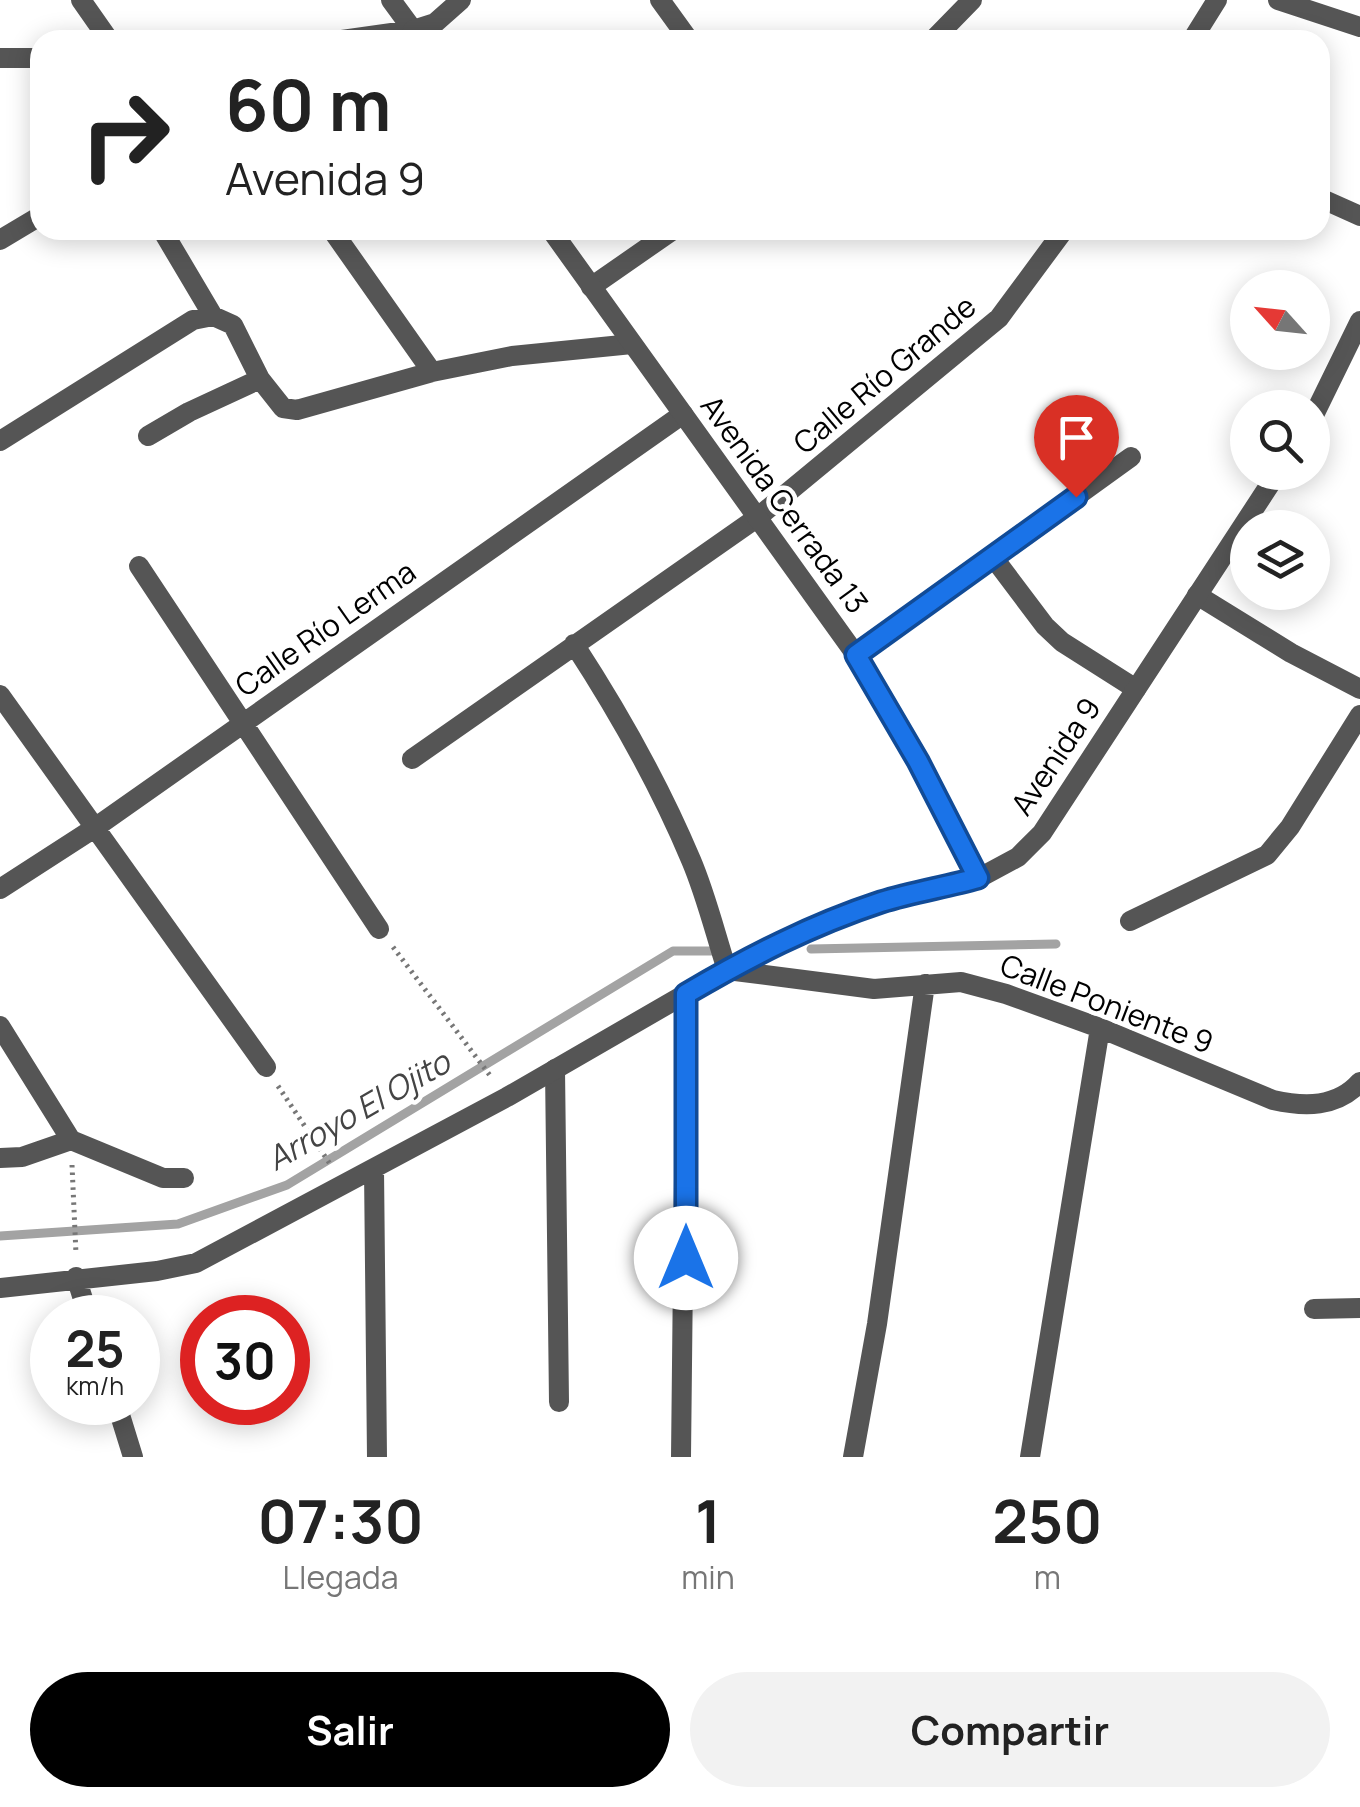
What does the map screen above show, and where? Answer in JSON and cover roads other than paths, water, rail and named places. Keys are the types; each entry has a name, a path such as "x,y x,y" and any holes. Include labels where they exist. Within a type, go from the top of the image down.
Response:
{"street":[{"path":"81,0 102,30"},
{"path":"391,0 412,30"},
{"path":"423,30 461,0"},
{"path":"660,0 682,30"},
{"path":"943,30 972,0"},
{"path":"1198,30 1218,0"},
{"path":"1278,0 1360,27"},
{"path":"0,58 30,58"},
{"path":"1330,202 1360,216"},
{"path":"0,240 30,222"},
{"path":"168,240 213,316 233,325 260,379 282,408 297,410 432,372 512,356 632,344"},
{"path":"339,240 432,372"},
{"name":"Avenida Cerrada 13","path":"558,240 856,655 918,761 978,878"},
{"path":"591,287 659,240"},
{"name":"Calle Río Grande","path":"412,760 758,517 999,318 1057,240"},
{"path":"0,441 193,320 213,316"},
{"path":"1326,390 1360,321"},
{"path":"148,436 260,379"},
{"name":"Calle Río Lerma","path":"0,888 96,827 684,414"},
{"path":"856,655 1131,457"},
{"name":"Avenida 9","path":"727,970 806,929 882,902 978,878 1018,858 1042,833 1266,490"},
{"path":"993,557 1045,626 1062,642 1136,689"},
{"path":"138,566 379,929"},
{"path":"1197,595 1360,688"},
{"path":"0,1288 157,1271 196,1263 507,1097 727,970 693,863 656,784 619,712 574,644"},
{"path":"0,694 266,1067"},
{"path":"1130,921 1267,855 1290,827 1360,715"},
{"name":"Calle Poniente 9","path":"727,970 874,989 961,982 1100,1028 1273,1100 1298,1106 1326,1103 1352,1092 1360,1082"},
{"path":"853,1457 877,1324 926,984"},
{"path":"681,1457 686,994"},
{"path":"0,1026 70,1140 163,1178 184,1178"},
{"path":"1030,1457 1100,1028"},
{"path":"555,1069 560,1402"},
{"path":"0,1158 22,1157 70,1140"},
{"path":"374,1168 377,1457"},
{"path":"76,1277 82,1295"},
{"path":"1314,1308 1360,1308"},
{"path":"123,1425 133,1457"}],"waterway":[{"name":"Arroyo El Ojito","path":"811,949 1056,944"},
{"name":"Arroyo El Ojito","path":"0,1236 178,1224 287,1185 673,951 714,951"}]}
